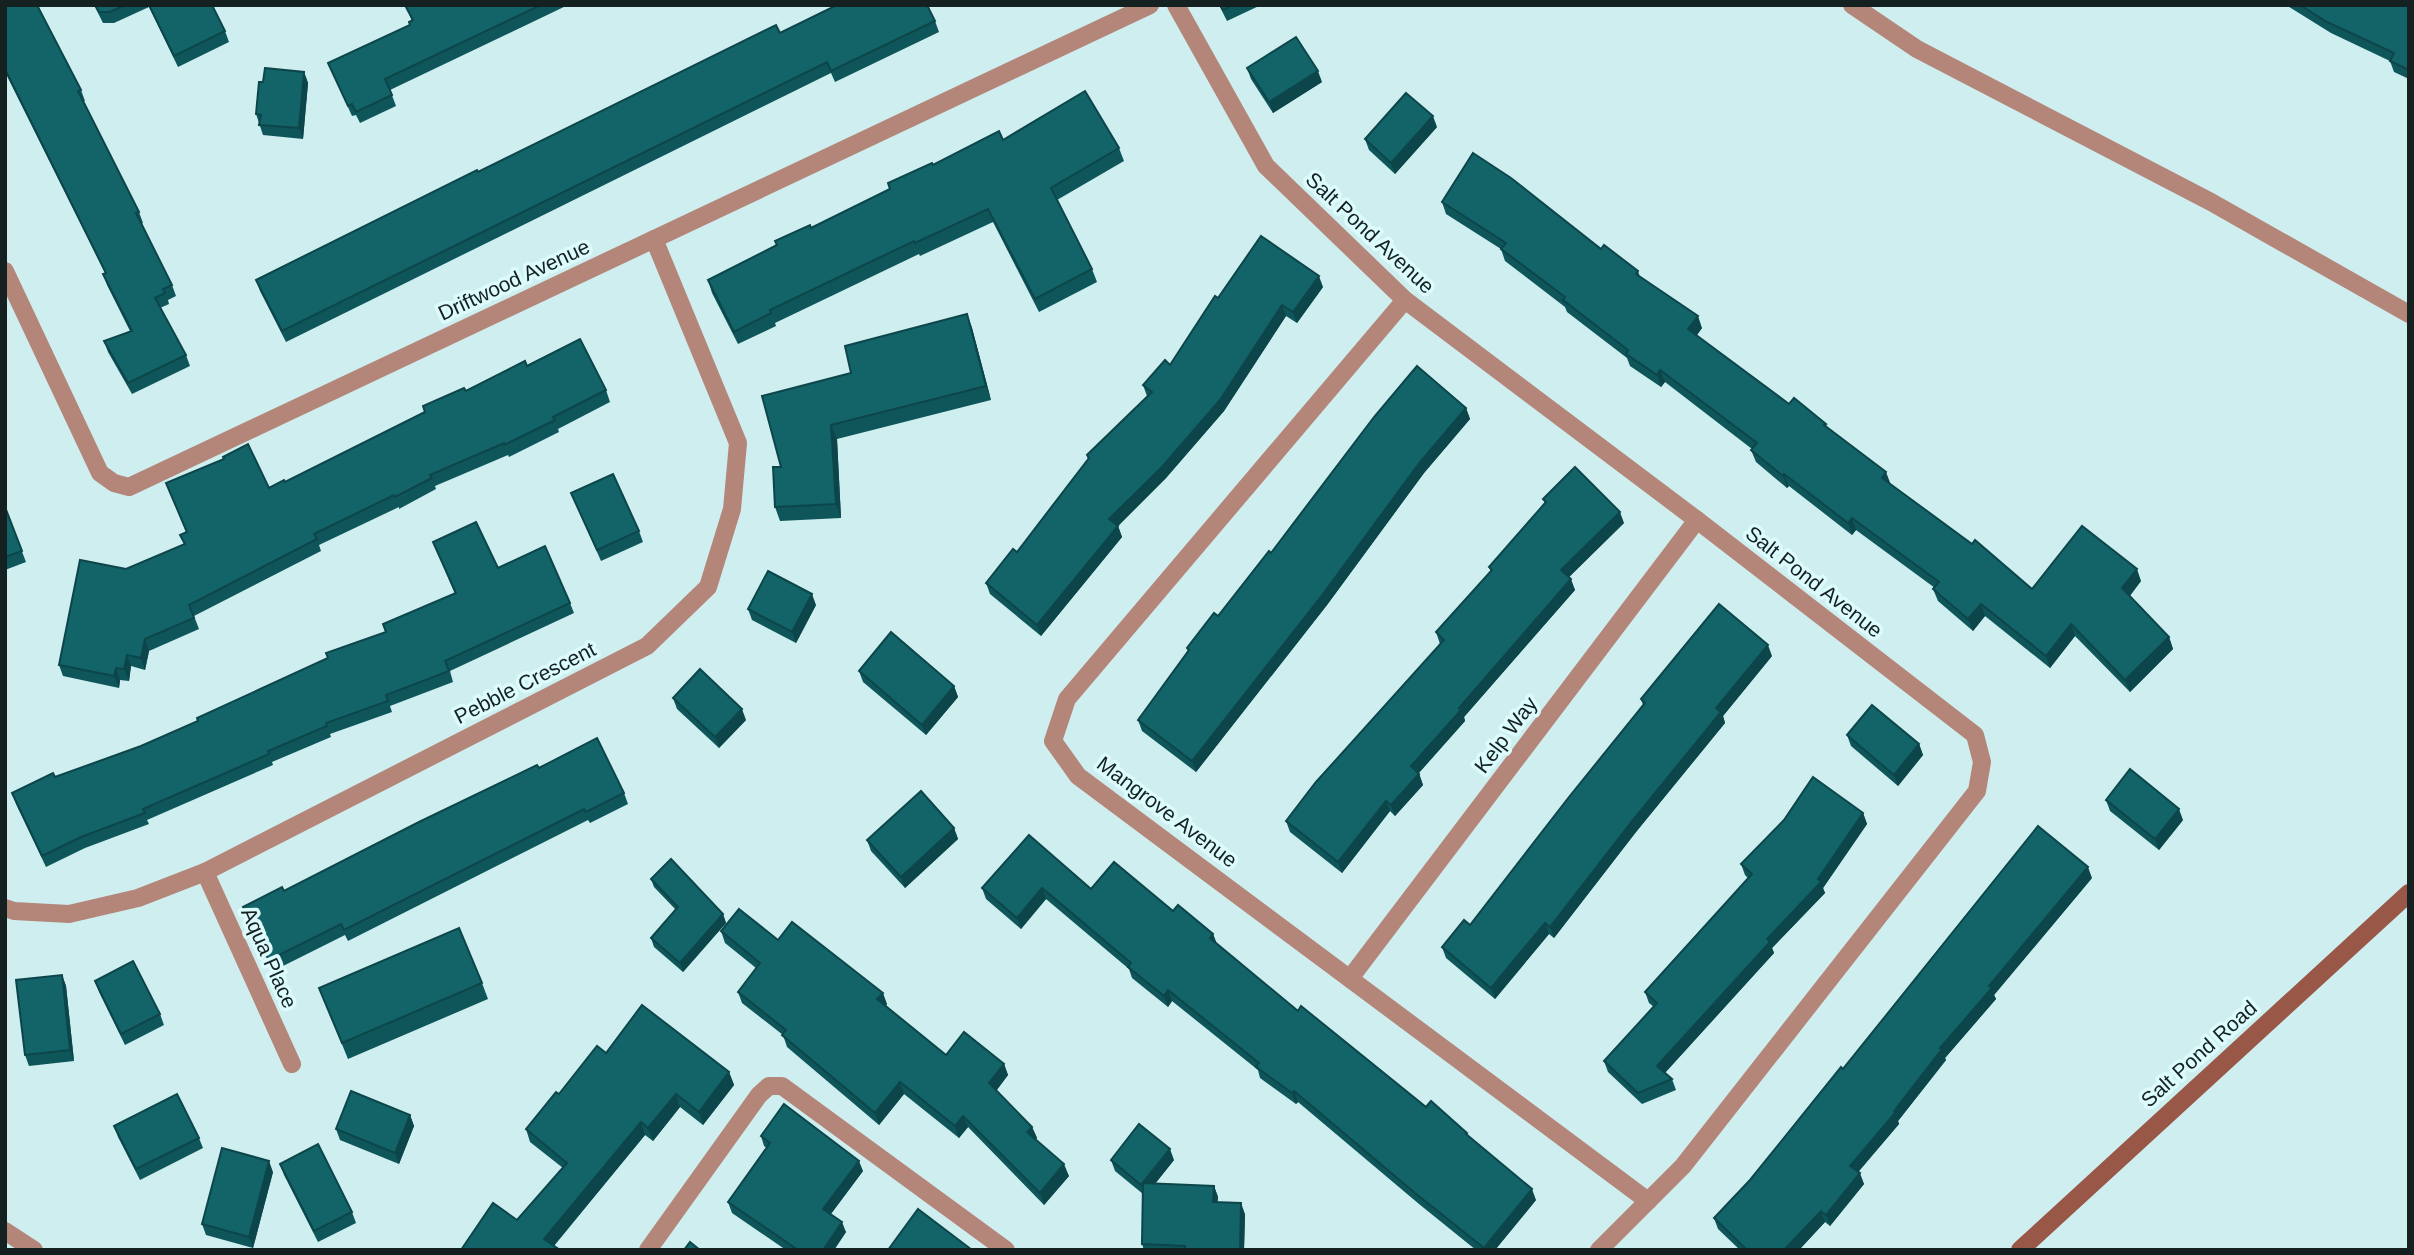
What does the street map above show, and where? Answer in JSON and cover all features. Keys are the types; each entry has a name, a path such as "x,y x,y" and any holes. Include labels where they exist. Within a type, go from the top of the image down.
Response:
{"street":[{"name":"Driftwood Avenue","path":"6,276 100,473 114,483 129,487 1150,5"},
{"name":"Salt Pond Avenue","path":"1176,5 1266,166 1405,300 1697,520 1975,735 1982,762 1977,791 1683,1166 1599,1250"},
{"path":"1852,5 1917,49 2211,202 2409,314"},
{"name":"Pebble Crescent","path":"5,908 14,911 69,914 138,898 205,872 647,646 708,587 732,509 738,443 654,239"},
{"name":"Mangrove Avenue","path":"1405,300 1067,699 1053,741 1078,776 1648,1201"},
{"name":"Kelp Way","path":"1351,977 1697,520"},
{"name":"Aqua Place","path":"205,872 292,1064"},
{"name":"Salt Pond Road","path":"2020,1250 2409,893"},
{"path":"648,1250 759,1095 769,1086 782,1086 1006,1250"},
{"path":"5,1231 34,1250"}],"building":[{"path":"5,5 37,5 81,90 78,91 139,212 136,213 172,285 163,289 165,293 155,298 186,355 128,383 104,341 132,331 5,69"},
{"path":"95,5 125,5 110,12 99,12"},
{"path":"149,5 212,5 225,31 174,56"},
{"path":"541,5 385,79 392,95 356,112 352,104 348,106 328,63 410,25 409,22 413,20 406,7"},
{"path":"837,5 927,5 935,21 831,71 827,62 282,331 256,280 776,25 780,33"},
{"path":"1220,5 1233,5 1223,10"},
{"path":"2300,5 2406,5 2409,7 2409,70 2390,61 2394,53 2327,22"},
{"path":"1296,37 1318,71 1269,102 1247,68"},
{"path":"265,68 304,72 299,128 259,125 261,115 256,114 259,82 263,82"},
{"path":"1085,91 1119,148 1051,188 1092,269 1035,299 988,209 770,310 771,313 734,332 708,280 777,245 775,241 810,225 811,228 890,189 888,183 932,163 933,165 999,131 1003,140"},
{"path":"1406,93 1433,116 1391,163 1365,139"},
{"path":"1473,153 1511,178 1601,249 1604,245 1638,271 1636,274 1698,316 1688,329 1789,404 1794,398 1826,424 1824,425 1886,472 1882,478 1972,544 1975,540 2032,589 2082,526 2137,569 2122,588 2169,637 2125,680 2071,624 2046,656 1981,604 1968,619 1933,589 1939,582 1852,518 1848,523 1784,474 1783,476 1751,450 1757,443 1660,370 1657,375 1626,354 1628,350 1563,300 1565,297 1501,249 1506,243 1442,202"},
{"path":"1261,236 1319,276 1293,312 1282,305 1220,400 1162,467 1109,519 1118,526 1037,625 986,583 1013,549 1017,552 1089,458 1087,455 1152,392 1143,385 1165,360 1170,365 1215,296 1218,298"},
{"path":"967,314 986,386 831,425 836,504 775,507 773,467 781,467 762,396 851,373 845,346"},
{"path":"580,339 606,390 553,417 555,420 504,445 430,475 432,478 395,497 394,495 314,534 317,539 189,605 194,618 145,639 141,658 127,655 124,669 116,668 114,676 59,665 80,560 126,569 185,544 180,535 187,532 166,483 224,459 223,457 248,444 269,488 425,412 423,406 464,388 466,391 525,361 527,366"},
{"path":"1417,366 1466,408 1420,462 1323,594 1192,761 1138,720 1214,613 1218,616 1269,551 1271,553 1374,417"},
{"path":"1575,467 1620,512 1561,570 1571,579 1411,766 1419,774 1391,805 1386,801 1338,862 1286,821 1316,782 1444,640 1436,632 1492,570 1489,567 1546,502 1543,499"},
{"path":"613,474 639,531 597,550 571,493"},
{"path":"5,507 22,551 5,557"},
{"path":"476,522 498,568 545,546 570,603 445,661 449,671 386,695 388,701 326,723 327,726 268,751 269,754 143,809 145,813 81,837 42,856 12,793 53,773 55,777 141,746 198,721 197,718 328,658 326,653 386,632 383,624 456,593 433,542"},
{"path":"768,571 812,594 792,632 748,609"},
{"path":"1719,604 1768,645 1716,708 1721,712 1550,927 1545,923 1491,988 1442,947 1464,920 1470,925 1645,703 1641,699"},
{"path":"891,632 954,686 922,725 859,671"},
{"path":"700,669 742,709 715,737 673,698"},
{"path":"1872,705 1919,744 1894,775 1847,735"},
{"path":"597,738 624,793 586,812 584,809 344,930 341,924 269,960 243,907 282,887 284,891 419,822 537,765 539,768"},
{"path":"2130,769 2179,809 2155,839 2106,800"},
{"path":"1813,777 1863,813 1818,879 1821,882 1767,939 1770,942 1657,1066 1672,1079 1638,1093 1604,1061 1657,1003 1645,992 1752,874 1741,864 1784,820"},
{"path":"921,791 954,828 901,877 867,840"},
{"path":"2038,826 2088,867 1989,986 1992,988 1940,1048 1942,1049 1895,1113 1850,1166 1860,1173 1826,1215 1821,1211 1784,1250 1747,1250 1714,1218 1750,1180 1841,1067 1843,1069"},
{"path":"1029,835 1091,889 1114,862 1173,911 1178,905 1213,934 1210,938 1298,1011 1301,1006 1426,1107 1431,1101 1532,1189 1484,1248 1294,1091 1292,1093 1256,1067 1259,1063 1168,990 1164,996 1128,967 1131,963 1042,888 1017,918 982,888"},
{"path":"671,859 723,914 680,963 651,938 678,907 651,879"},
{"path":"739,909 778,940 792,922 883,993 877,999 946,1055 964,1032 1004,1064 989,1083 1032,1127 1027,1132 1064,1164 1040,1193 963,1116 955,1126 900,1082 875,1113 782,1035 786,1030 738,992 760,963 721,931"},
{"path":"459,928 482,983 342,1043 319,988"},
{"path":"133,961 160,1014 121,1034 95,981"},
{"path":"62,975 70,1050 25,1055 16,980"},
{"path":"642,1005 729,1072 699,1112 676,1094 648,1128 641,1122 544,1239 560,1250 461,1250 493,1203 517,1220 567,1163 526,1129 556,1092 559,1094 597,1046 606,1053"},
{"path":"351,1091 410,1115 395,1153 336,1129"},
{"path":"177,1094 199,1138 136,1169 114,1126"},
{"path":"784,1104 859,1161 823,1209 842,1222 823,1250 798,1250 728,1202 770,1143 761,1136"},
{"path":"1139,1124 1170,1149 1141,1185 1111,1160"},
{"path":"318,1144 352,1212 314,1231 280,1164"},
{"path":"222,1148 269,1161 249,1237 202,1224"},
{"path":"1143,1183 1214,1186 1213,1202 1241,1203 1240,1250 1185,1250 1185,1246 1142,1244"},
{"path":"918,1209 972,1250 888,1250"},
{"path":"690,1242 700,1250 684,1250"}]}
